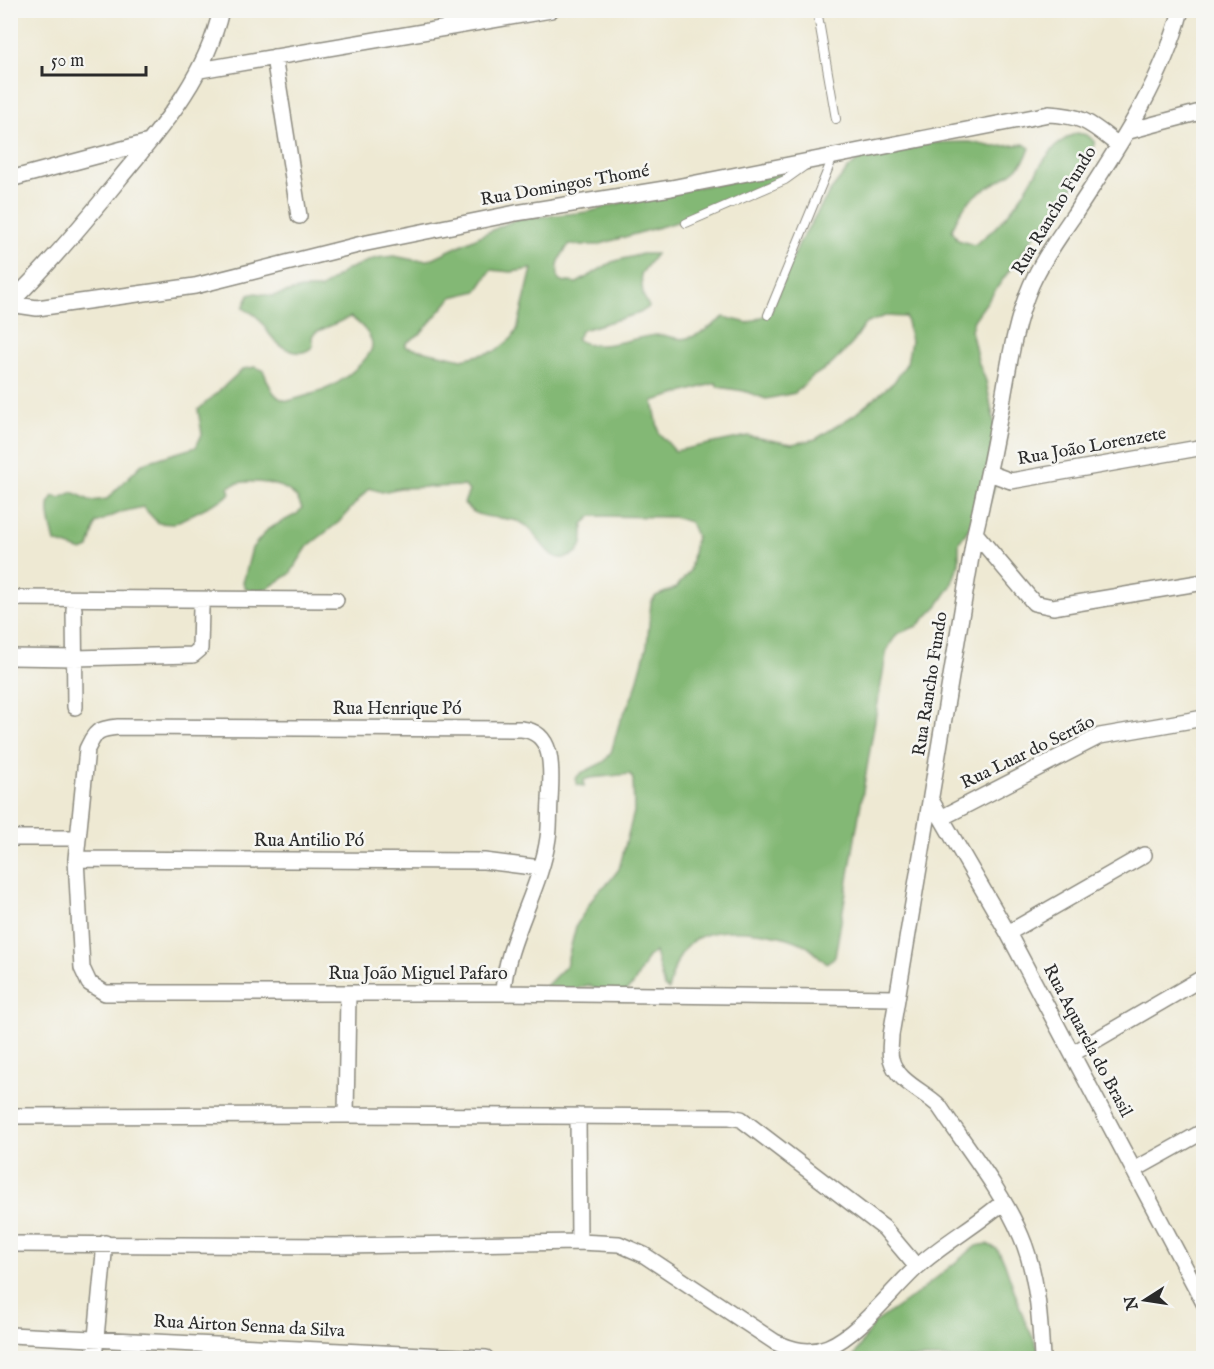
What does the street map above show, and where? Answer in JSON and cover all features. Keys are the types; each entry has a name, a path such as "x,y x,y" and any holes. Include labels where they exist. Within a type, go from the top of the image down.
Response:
{"street":[{"path":"10,303 47,267 167,121 200,70 216,33 221,10"},
{"path":"200,70 551,10"},
{"name":"Rua Rancho Fundo","path":"1042,1359 1032,1272 1022,1237 1003,1202 939,1106 902,1078 896,1070 891,1059 891,1035 975,533 1022,312 1032,284 1045,260 1129,130 1163,67 1181,10"},
{"path":"274,57 299,216"},
{"path":"1129,130 1203,111"},
{"name":"Rua Domingos Thomé","path":"10,303 37,308 195,286 395,237 516,213 670,188 1049,114 1071,116 1083,120 1118,145"},
{"path":"10,179 149,142"},
{"name":"Rua João Lorenzete","path":"989,473 1011,481 1203,447"},
{"path":"975,533 1034,603 1053,607 1203,582"},
{"path":"10,598 336,600"},
{"path":"10,657 193,655 200,649 201,607"},
{"path":"74,609 75,706"},
{"name":"Rua Luar do Sertão","path":"943,817 1100,736 1203,718"},
{"name":"Rua Henrique Pó","path":"78,838 87,749 95,734 102,728 530,730 538,735 551,759 548,838 541,868 506,970 503,993"},
{"name":"Rua Aquarela do Brasil","path":"931,800 943,817 1008,933 1203,1303"},
{"path":"10,838 78,838"},
{"name":"Rua João Miguel Pafaro","path":"78,838 76,859 82,968 89,983 105,993 503,993 897,998"},
{"path":"1008,933 1144,855"},
{"name":"Rua Antilio Pó","path":"76,859 484,861 541,868"},
{"path":"1072,1054 1203,977"},
{"path":"346,1115 348,994"},
{"path":"10,1116 718,1116 741,1119 884,1228 917,1267"},
{"path":"578,1116 579,1242"},
{"path":"1134,1170 1203,1131"},
{"path":"10,1244 342,1246 579,1242 619,1244 644,1255 769,1339 789,1349 802,1351 817,1350 838,1341 859,1325 917,1267 1003,1202"},
{"path":"94,1359 105,1243"},
{"name":"Rua Airton Senna da Silva","path":"10,1335 486,1359"}],"lane":[{"path":"817,10 836,119"},
{"path":"768,315 833,157"},
{"path":"686,223 785,180 812,161"}],"green space":[{"path":"1077,133 1087,135 1095,142 1091,155 1081,167 1068,198 1036,233 974,320 971,330 978,361 986,381 997,437 997,479 989,502 959,542 959,563 951,586 938,605 917,626 897,634 887,649 835,957 826,963 808,947 793,940 763,933 729,931 700,937 689,944 678,960 668,990 664,987 655,952 648,957 633,985 624,992 606,994 588,985 566,992 551,993 546,986 566,966 576,926 596,893 619,869 634,812 633,779 630,774 590,778 584,780 584,786 578,785 575,779 581,773 604,762 611,753 619,724 635,690 647,646 651,602 656,596 676,588 690,571 696,536 690,522 674,517 592,516 583,524 579,550 571,556 562,558 555,557 549,552 527,526 520,522 483,516 469,509 464,503 469,491 465,486 400,488 382,492 369,488 339,522 308,546 290,574 268,588 255,591 246,589 243,583 252,548 268,529 297,514 302,508 296,497 289,491 272,484 243,482 235,484 228,487 230,493 225,498 173,524 158,523 143,507 121,512 96,523 89,548 82,551 55,542 49,512 53,496 60,498 73,492 91,501 107,499 143,463 196,447 202,434 198,410 243,369 255,367 263,370 275,394 288,401 319,392 333,385 354,370 370,351 372,342 368,334 350,317 316,332 312,336 313,346 308,350 291,351 269,334 258,318 243,308 249,295 256,293 273,296 301,289 320,289 348,269 376,258 394,256 429,260 516,219 588,212 654,194 796,171 749,194 684,220 597,245 569,245 560,258 559,281 577,283 612,262 642,254 656,254 641,274 643,295 649,307 640,313 582,330 576,339 595,345 606,345 659,335 684,339 702,332 724,317 748,323 770,313 799,243 829,193 848,169 871,149 916,143 970,142 994,147 1024,144 1030,148 1026,157 1013,172 971,199 960,214 952,230 958,240 974,245 1007,215 1051,151","holes":["532,269 517,330 512,338 496,351 462,359 406,347 406,343 420,334 452,297 477,291 491,270 511,272","885,316 906,317 911,341 907,363 894,382 854,415 816,439 792,444 748,436 675,451 659,433 653,401 716,383 718,387 744,391 766,399 795,393 812,377 831,365 852,344 865,324"]},
{"path":"987,1244 997,1249 1004,1261 1024,1319 1041,1358 853,1358 873,1324 914,1296 976,1246"}]}
